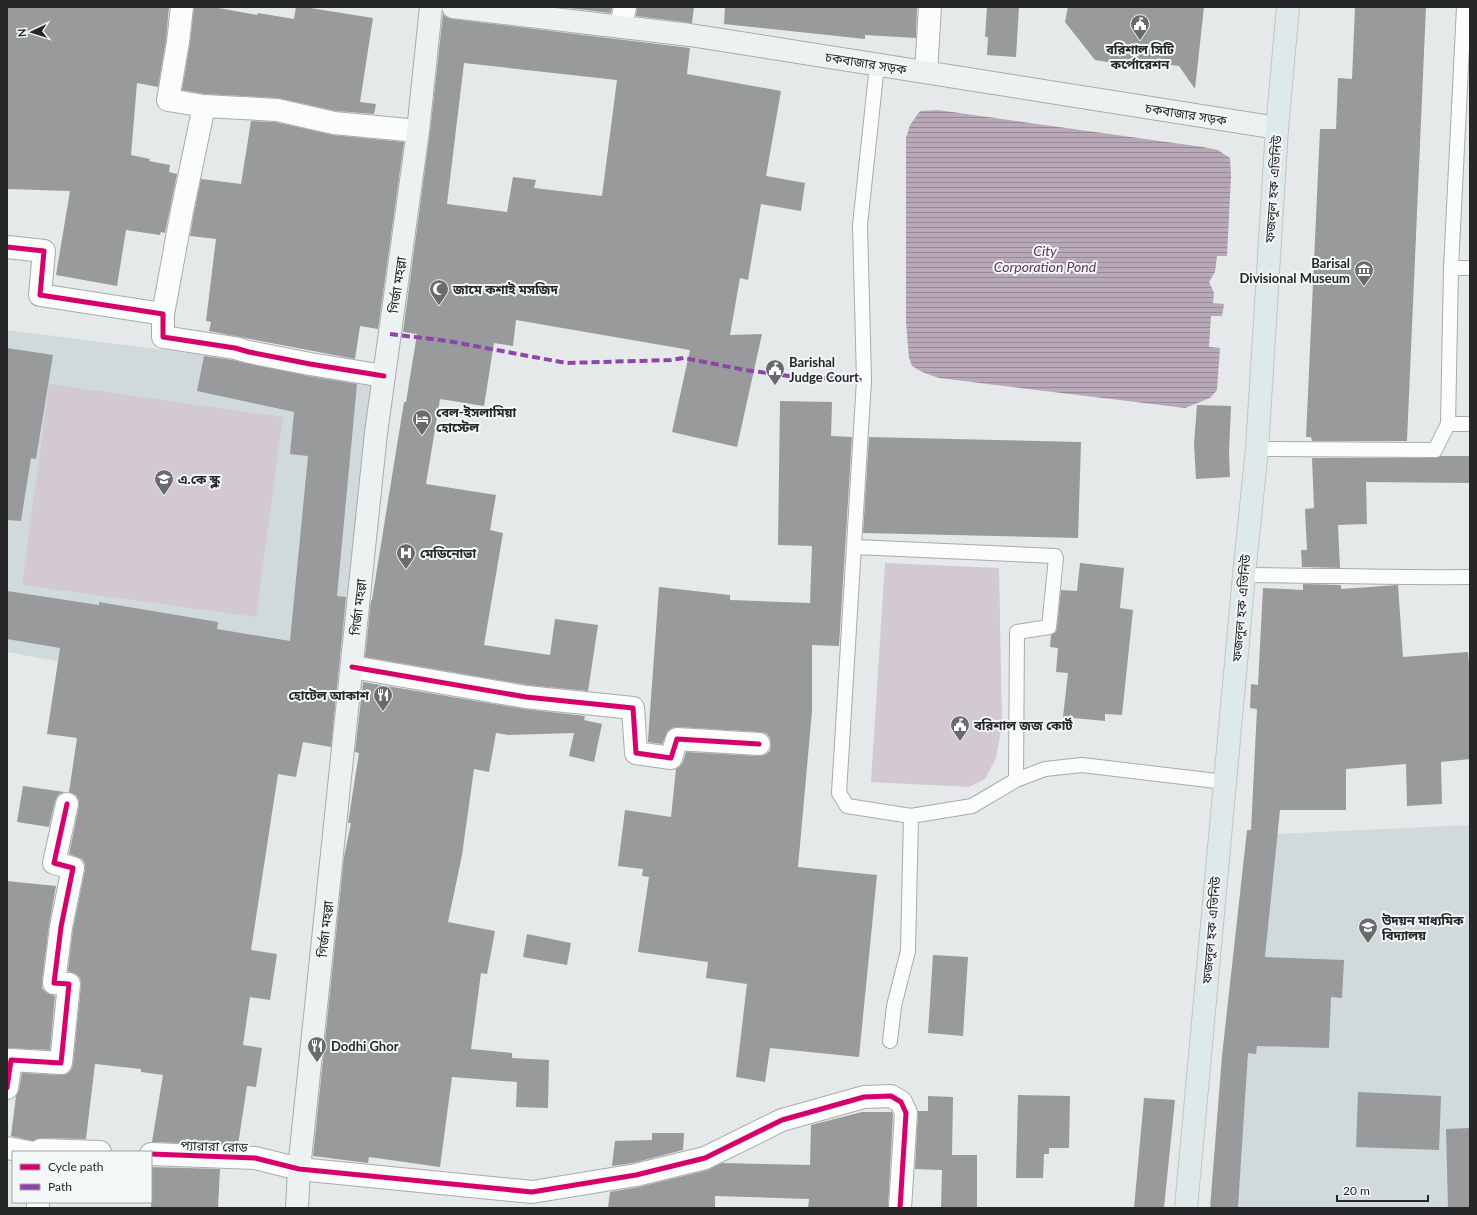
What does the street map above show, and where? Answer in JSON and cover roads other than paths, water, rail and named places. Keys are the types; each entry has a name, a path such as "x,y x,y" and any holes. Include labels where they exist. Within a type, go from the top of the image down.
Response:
{"main road":[{"name":"গির্জা মহল্লা","path":"297,1208 299,1169 375,441 418,131 431,7"},
{"name":"চকবাজার সড়ক","path":"453,7 623,17 690,35 1277,128"},
{"name":"ফজলুল হক এভিনিউ","path":"1186,1208 1244,574 1257,449 1277,128 1288,7"}],"street":[{"path":"182,7 178,42 168,100 204,106 277,110 334,123 418,131"},
{"path":"926,72 930,7"},
{"path":"204,106 187,183 164,314 162,337 235,348 310,364 384,376"},
{"path":"7,247 44,251 40,295 164,314"},
{"path":"352,667 526,697 633,708 636,753 671,758 677,739 759,744"},
{"path":"7,1088 11,1060 61,1062 69,984 54,983 61,927 73,868 54,863 67,804"},
{"name":"প্যারারা রোড","path":"152,1154 255,1158 299,1169 532,1192 636,1175 705,1158 782,1120 864,1097 891,1096 902,1102 906,1113 900,1208"},
{"path":"7,1148 24,1151"},
{"path":"41,1151 70,1151"}],"lane":[{"path":"1257,449 1435,450 1448,424 1451,268 1464,7"},
{"path":"877,65 860,225 864,380 839,793 847,806 911,816 972,806 1016,780 1045,769 1082,765 1225,782"},
{"path":"1451,268 1470,268"},
{"path":"1448,424 1470,424"},
{"path":"854,547 1054,556 1056,558 1049,627 1017,632 1016,780"},
{"path":"1244,574 1407,578 1470,577"},
{"path":"890,1041 894,1006 908,952 911,816"}],"water":[{"name":"City Corporation Pond","path":"938,110 1203,147 1218,150 1230,158 1231,177 1227,256 1217,256 1215,272 1209,282 1214,293 1213,303 1224,304 1222,316 1211,316 1209,347 1220,348 1217,390 1210,398 1185,408 939,378 922,372 912,366 909,358 906,322 906,138 910,125 920,111"}],"place":[{"name":"বরিশাল সিটি কর্পোরেশন","path":"1140,41"},
{"name":"Barisal Divisional Museum","path":"1364,287"},
{"name":"জামে কশাই মসজিদ","path":"439,306"},
{"name":"Barishal Judge Court","path":"775,386"},
{"name":"বেল-ইসলামিয়া হোস্টেল","path":"422,436"},
{"name":"এ.কে স্কুল","path":"164,496"},
{"name":"মেডিনোভা","path":"406,570"},
{"name":"হোটেল আকাশ","path":"383,712"},
{"name":"বরিশাল জজ কোর্ট","path":"960,742"},
{"name":"উদয়ন মাধ্যমিক বিদ্যালয়","path":"1368,944"},
{"name":"Dodhi Ghor","path":"317,1063"}]}
